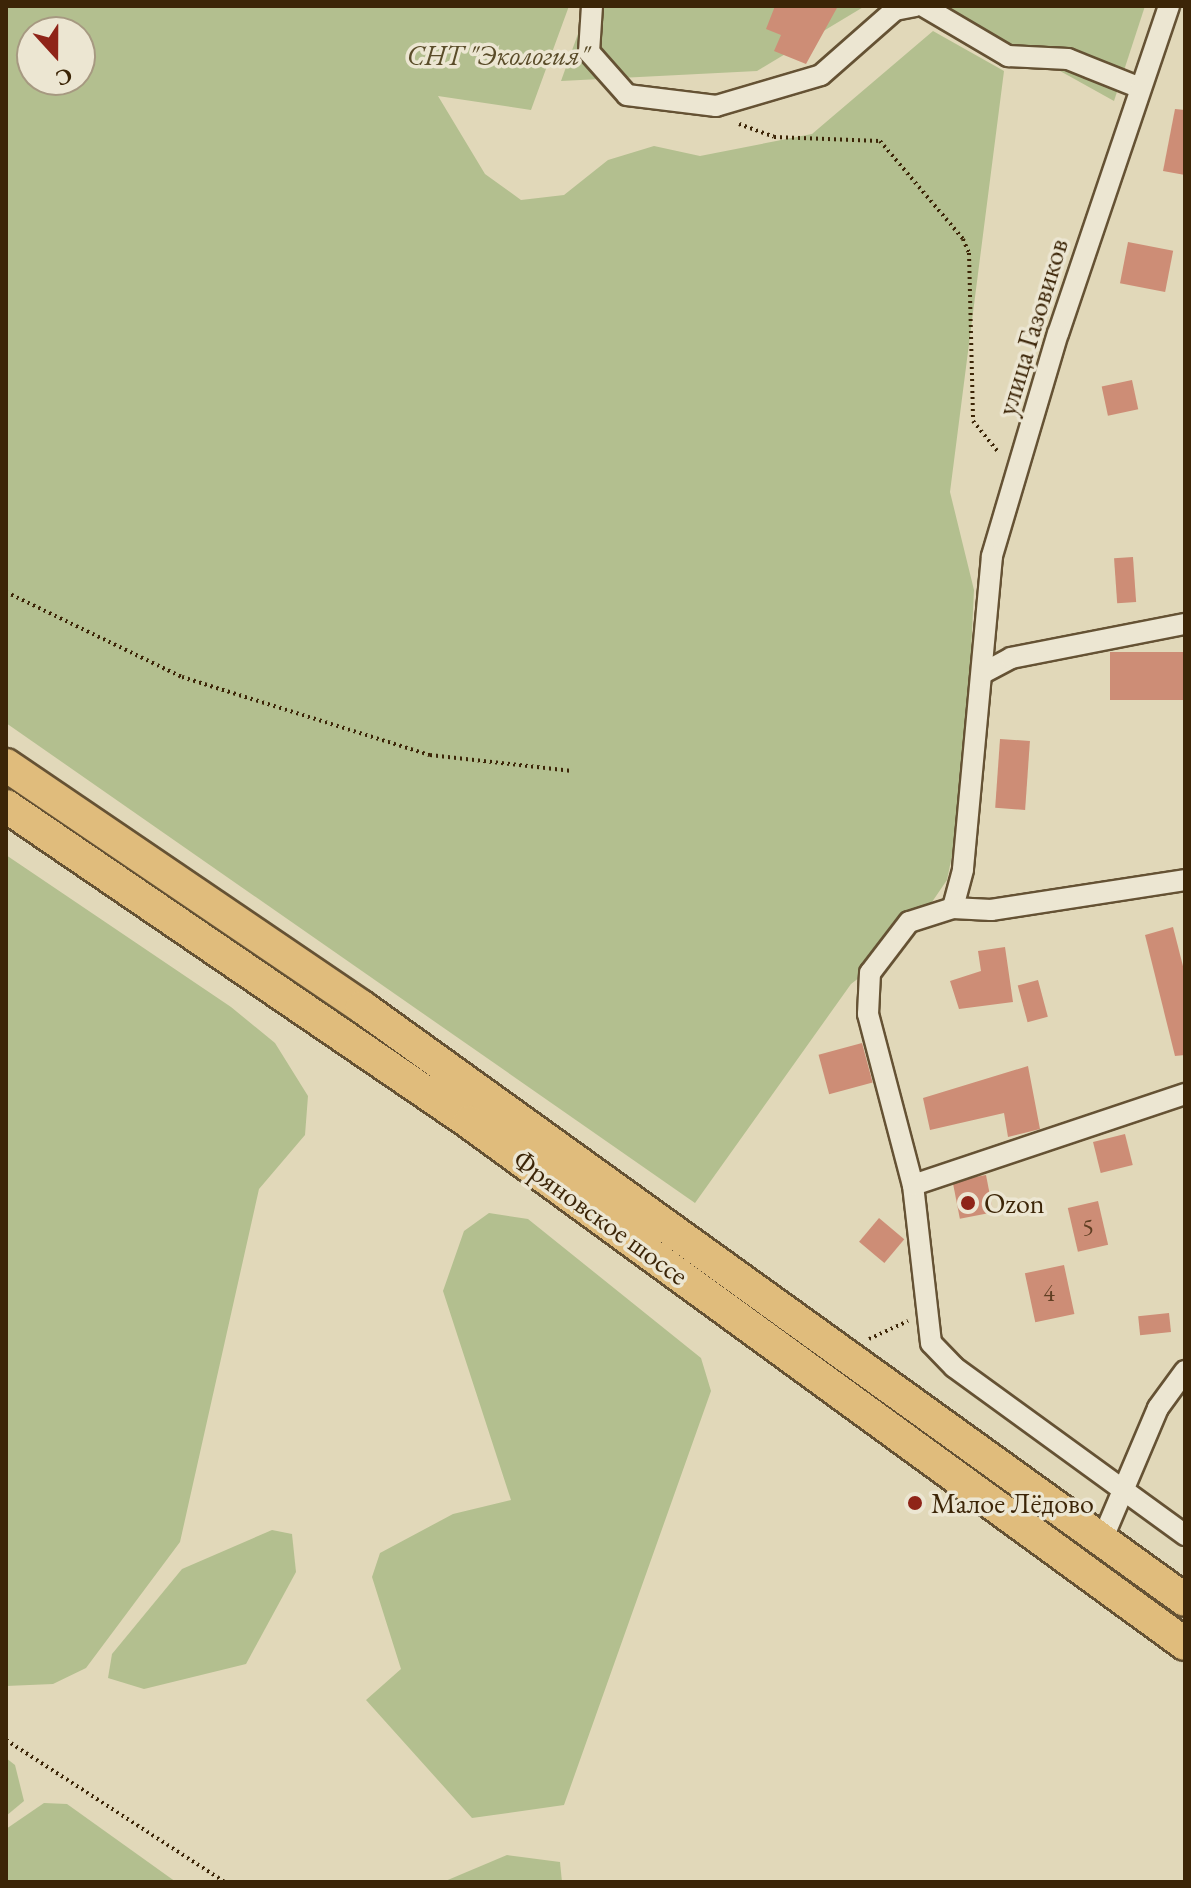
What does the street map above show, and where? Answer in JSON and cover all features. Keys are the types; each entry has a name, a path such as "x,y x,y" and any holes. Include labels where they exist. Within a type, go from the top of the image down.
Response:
{"main road":[{"name":"Фряновское шоссе","path":"6,765 362,1007 1185,1600"},
{"name":"Фряновское шоссе","path":"6,806 481,1131 1185,1644"}],"street":[{"path":"592,6 589,52 627,95 716,106 821,75 895,10 916,6"},
{"path":"923,6 1008,56 1068,59 1140,88"},
{"name":"улица Газовиков","path":"953,908 963,870 977,692 985,672 992,556 1017,470 1169,6"},
{"path":"985,672 1011,658 1185,624"},
{"path":"1185,880 991,910 953,908 909,922 870,973 868,1014 913,1185 931,1343 954,1367 1185,1535"},
{"path":"913,1185 1185,1094"},
{"path":"1102,1540 1158,1408 1185,1371"}],"path":[{"path":"733,123 774,137 872,138 963,239 969,253 973,421 1017,470"},
{"path":"6,592 182,677 430,755 572,771"},
{"path":"867,1340 927,1312"},
{"path":"6,1740 225,1882"}],"green space":[{"name":"СНТ \"Экология\"","path":"6,6 569,6 531,110 438,96 485,174 521,200 564,195 608,160 654,146 700,156 812,134 933,31 1004,71 950,492 974,590 964,798 947,880 904,943 851,984 695,1203 6,723"},
{"path":"588,6 865,6 757,71 561,81"},
{"path":"943,6 1145,6 1114,101"},
{"path":"6,855 231,1007 275,1043 308,1096 305,1135 259,1189 180,1542 86,1668 53,1684 6,1686"},
{"path":"489,1213 528,1219 701,1358 711,1391 564,1805 472,1818 366,1700 401,1669 372,1577 380,1553 453,1514 511,1500 443,1291 464,1231"},
{"path":"272,1530 292,1534 296,1572 246,1664 144,1689 108,1678 112,1654 182,1569"},
{"path":"6,1758 15,1765 24,1801 6,1816"},
{"path":"44,1803 67,1804 176,1882 6,1882 6,1829"},
{"path":"507,1855 560,1862 562,1882 443,1882"}],"building":[{"path":"775,6 838,6 806,64 774,51 781,35 766,29"},
{"path":"1175,109 1185,110 1185,175 1163,171"},
{"path":"1128,242 1173,251 1165,292 1120,283"},
{"path":"1132,380 1138,409 1108,416 1102,386"},
{"path":"1133,557 1136,602 1117,603 1114,558"},
{"path":"1110,652 1185,652 1185,700 1110,700"},
{"path":"1000,739 1030,741 1025,810 995,808"},
{"path":"1173,927 1185,974 1185,1055 1175,1056 1145,935"},
{"path":"1005,947 1013,1002 959,1009 950,981 981,971 978,951"},
{"path":"1038,980 1048,1017 1028,1022 1018,985"},
{"path":"862,1043 873,1083 829,1094 819,1055"},
{"path":"1028,1066 1040,1129 1008,1137 1004,1113 930,1130 923,1098"},
{"path":"1125,1134 1133,1165 1101,1173 1093,1142"},
{"path":"986,1175 993,1212 960,1219 953,1181"},
{"path":"1098,1201 1108,1245 1078,1252 1068,1208"},
{"path":"879,1218 904,1239 884,1263 859,1242"},
{"path":"1064,1265 1074,1314 1035,1322 1025,1273"},
{"path":"1169,1313 1171,1332 1140,1335 1138,1316"}],"place":[{"name":"Ozon","path":"968,1203"},
{"name":"Малое Лёдово","path":"915,1503"}]}
